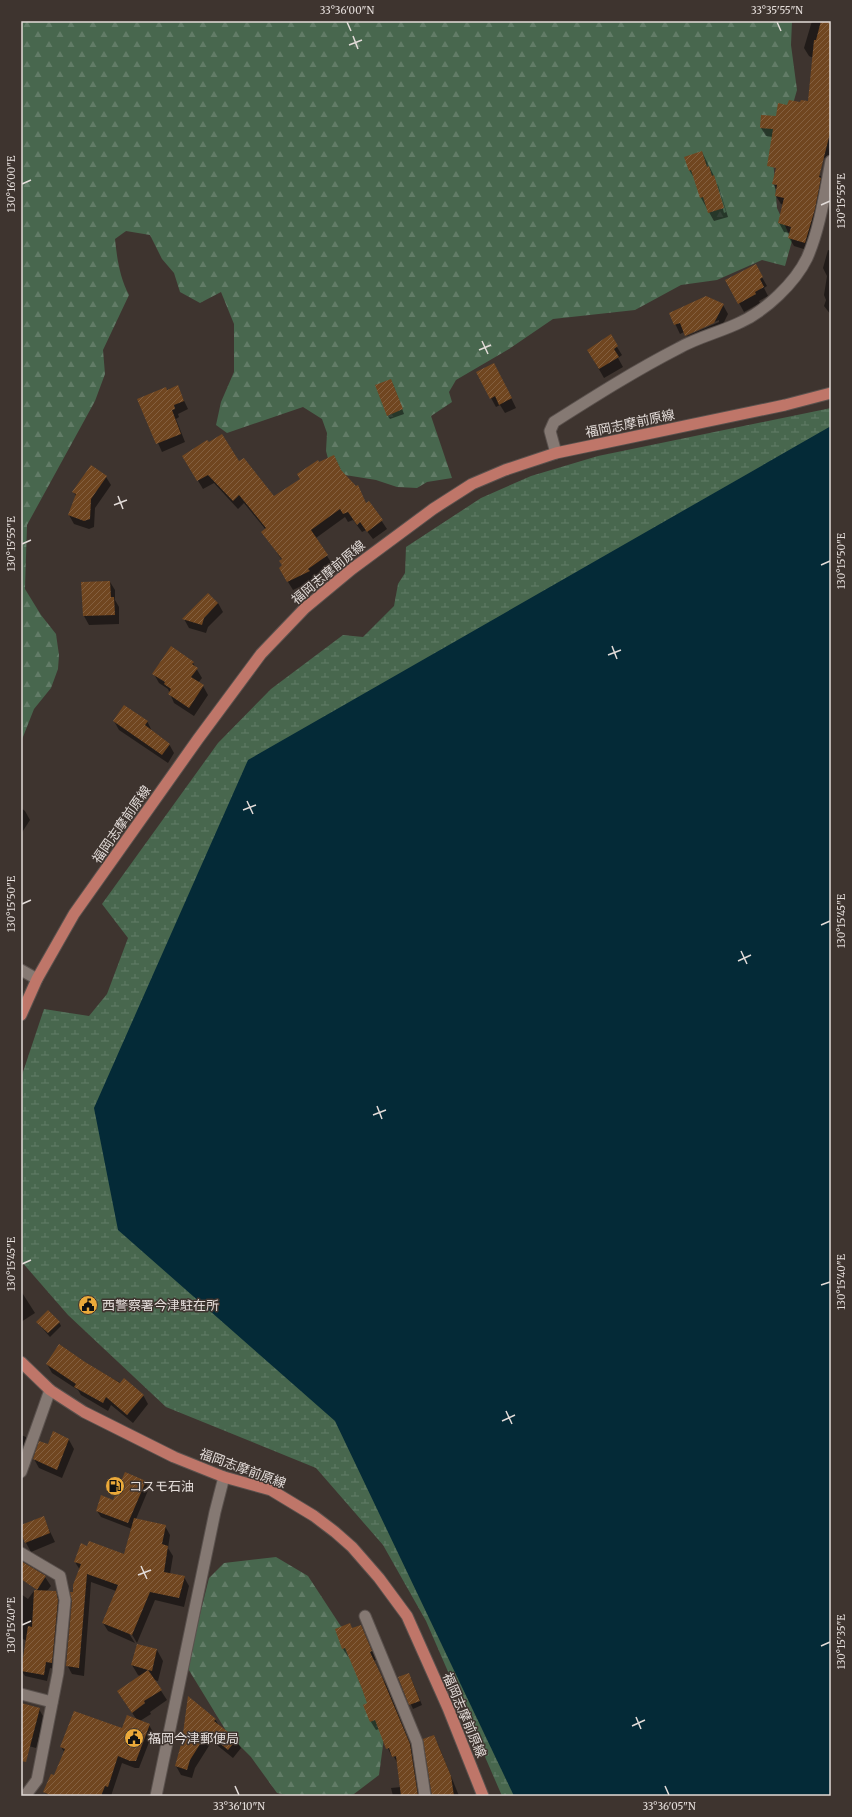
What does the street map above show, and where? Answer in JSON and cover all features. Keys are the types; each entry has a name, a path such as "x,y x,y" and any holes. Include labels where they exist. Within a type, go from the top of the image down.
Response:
{"main road":[{"name":"福岡志摩前原線","path":"21,1015 37,979 74,914 198,739 262,654 305,608 352,569 418,519 472,484 505,470 556,453 785,405 831,393"},
{"name":"福岡志摩前原線","path":"21,1362 50,1390 84,1412 174,1457 224,1477 271,1490 314,1516 352,1547 379,1578 407,1616 448,1708 483,1796"}],"street":[{"path":"556,453 550,431 554,422 681,346 742,322 772,302 794,277 807,258 819,220 831,161"},
{"path":"21,970 37,979"},
{"path":"21,1472 50,1390"},
{"path":"156,1796 215,1512 224,1477"},
{"path":"21,1553 60,1576 65,1600 58,1673 37,1780 24,1796"},
{"path":"365,1616 417,1742 425,1796"},
{"path":"21,1694 52,1702"}],"green space":[{"path":"21,21 792,21 791,45 797,90 789,118 772,147 777,208 792,241 785,266 762,260 717,280 681,285 635,310 553,319 509,349 456,380 449,392 452,402 431,416 452,478 427,482 417,488 397,487 376,480 339,474 330,466 326,451 327,433 322,419 303,407 227,433 216,425 221,402 234,372 234,324 221,292 200,303 180,292 174,273 162,259 150,235 126,231 115,239 119,268 129,295 103,350 105,374 95,401 27,525 25,589 41,615 56,634 59,655 58,669 51,688 34,709 21,742"},
{"path":"831,408 831,563 728,1796 502,1796 426,1621 383,1545 316,1468 166,1407 68,1315 21,1261 21,1078 44,1009 89,1016 107,994 128,938 102,904 218,743 271,689 343,635 363,637 394,606 398,584 405,573 406,547 481,498 531,476 598,456"},
{"path":"276,1557 308,1576 342,1628 384,1738 379,1775 354,1794 347,1796 290,1796 277,1793 251,1757 228,1734 187,1667 209,1578 224,1563"}],"water":[{"path":"831,426 831,1796 514,1796 335,1421 118,1230 94,1108 248,760"}],"building":[{"path":"821,21 831,21 831,129 819,177 821,178 815,209 805,243 788,238 791,227 778,223 784,198 775,196 777,185 772,184 776,168 767,166 773,129 760,128 761,115 776,116 778,103 787,105 789,100 800,102 801,100 808,101 814,40 816,40"},
{"path":"702,151 707,167 709,166 712,176 714,175 724,208 708,213 703,197 700,198 691,170 689,171 684,157"},
{"path":"756,264 763,277 760,279 764,287 755,292 756,294 738,304 725,280"},
{"path":"706,296 724,304 714,323 685,336 680,323 674,325 669,313"},
{"path":"611,334 618,346 614,349 619,357 599,369 587,350"},
{"path":"494,363 512,398 499,405 495,396 490,399 476,372"},
{"path":"391,379 403,409 387,416 375,385"},
{"path":"178,385 184,401 174,405 175,409 172,410 181,434 156,444 137,399 166,387 167,390"},
{"path":"222,434 239,461 244,458 274,496 300,479 297,474 318,460 319,462 334,455 341,470 356,486 358,485 366,503 369,501 383,520 367,532 360,522 357,525 348,512 343,514 340,509 311,530 328,555 308,569 310,571 287,582 279,568 282,565 279,561 282,559 261,532 266,528 239,495 233,501 208,475 197,481 182,456 207,440 209,442"},
{"path":"91,465 107,476 91,499 90,519 84,521 68,515 76,494 72,492"},
{"path":"110,581 111,597 114,597 115,615 83,616 81,582"},
{"path":"208,593 218,603 204,618 202,625 182,619"},
{"path":"171,646 194,662 192,664 198,668 191,677 204,685 189,708 168,694 171,689 164,684 165,682 152,674"},
{"path":"124,705 148,721 145,725 170,744 162,755 113,721"},
{"path":"48,1310 60,1322 48,1333 36,1322"},
{"path":"59,1344 120,1383 124,1378 144,1395 127,1415 106,1397 103,1403 74,1387 76,1384 46,1364"},
{"path":"53,1431 69,1439 57,1470 33,1459 39,1441 48,1444"},
{"path":"125,1472 146,1481 128,1523 96,1511 101,1495 113,1500"},
{"path":"44,1516 50,1533 25,1543 21,1533 21,1525"},
{"path":"134,1518 166,1525 162,1544 168,1546 164,1572 185,1576 179,1598 150,1592 132,1635 102,1623 118,1585 87,1574 79,1668 66,1666 72,1601 70,1592 73,1592 73,1585 81,1564 74,1562 81,1543 87,1546 89,1541 124,1554"},
{"path":"21,1561 46,1576 37,1590 21,1579"},
{"path":"34,1590 56,1591 58,1600 52,1663 46,1662 44,1675 21,1671 28,1626 32,1627"},
{"path":"350,1623 352,1628 361,1625 372,1651 370,1652 410,1744 418,1796 401,1796 396,1756 392,1757 389,1748 386,1749 375,1720 370,1722 363,1705 367,1703 361,1686 345,1648 342,1649 335,1629"},
{"path":"137,1644 157,1649 152,1671 131,1665"},
{"path":"148,1670 162,1690 144,1701 145,1703 132,1713 117,1691"},
{"path":"409,1673 420,1701 409,1705 398,1677"},
{"path":"188,1696 216,1719 214,1721 237,1739 228,1750 207,1733 190,1760 187,1770 175,1766 182,1741"},
{"path":"21,1703 40,1708 26,1762 21,1761"},
{"path":"74,1711 122,1728 127,1715 150,1724 136,1761 130,1761 118,1756 108,1787 105,1786 101,1796 52,1796 43,1792 51,1774 54,1775 65,1749 60,1747"},
{"path":"434,1735 451,1776 454,1796 432,1796 423,1739"}],"place":[{"name":"西警察署今津駐在所","path":"88,1305"},
{"name":"コスモ石油","path":"115,1486"},
{"name":"福岡今津郵便局","path":"134,1738"}]}
